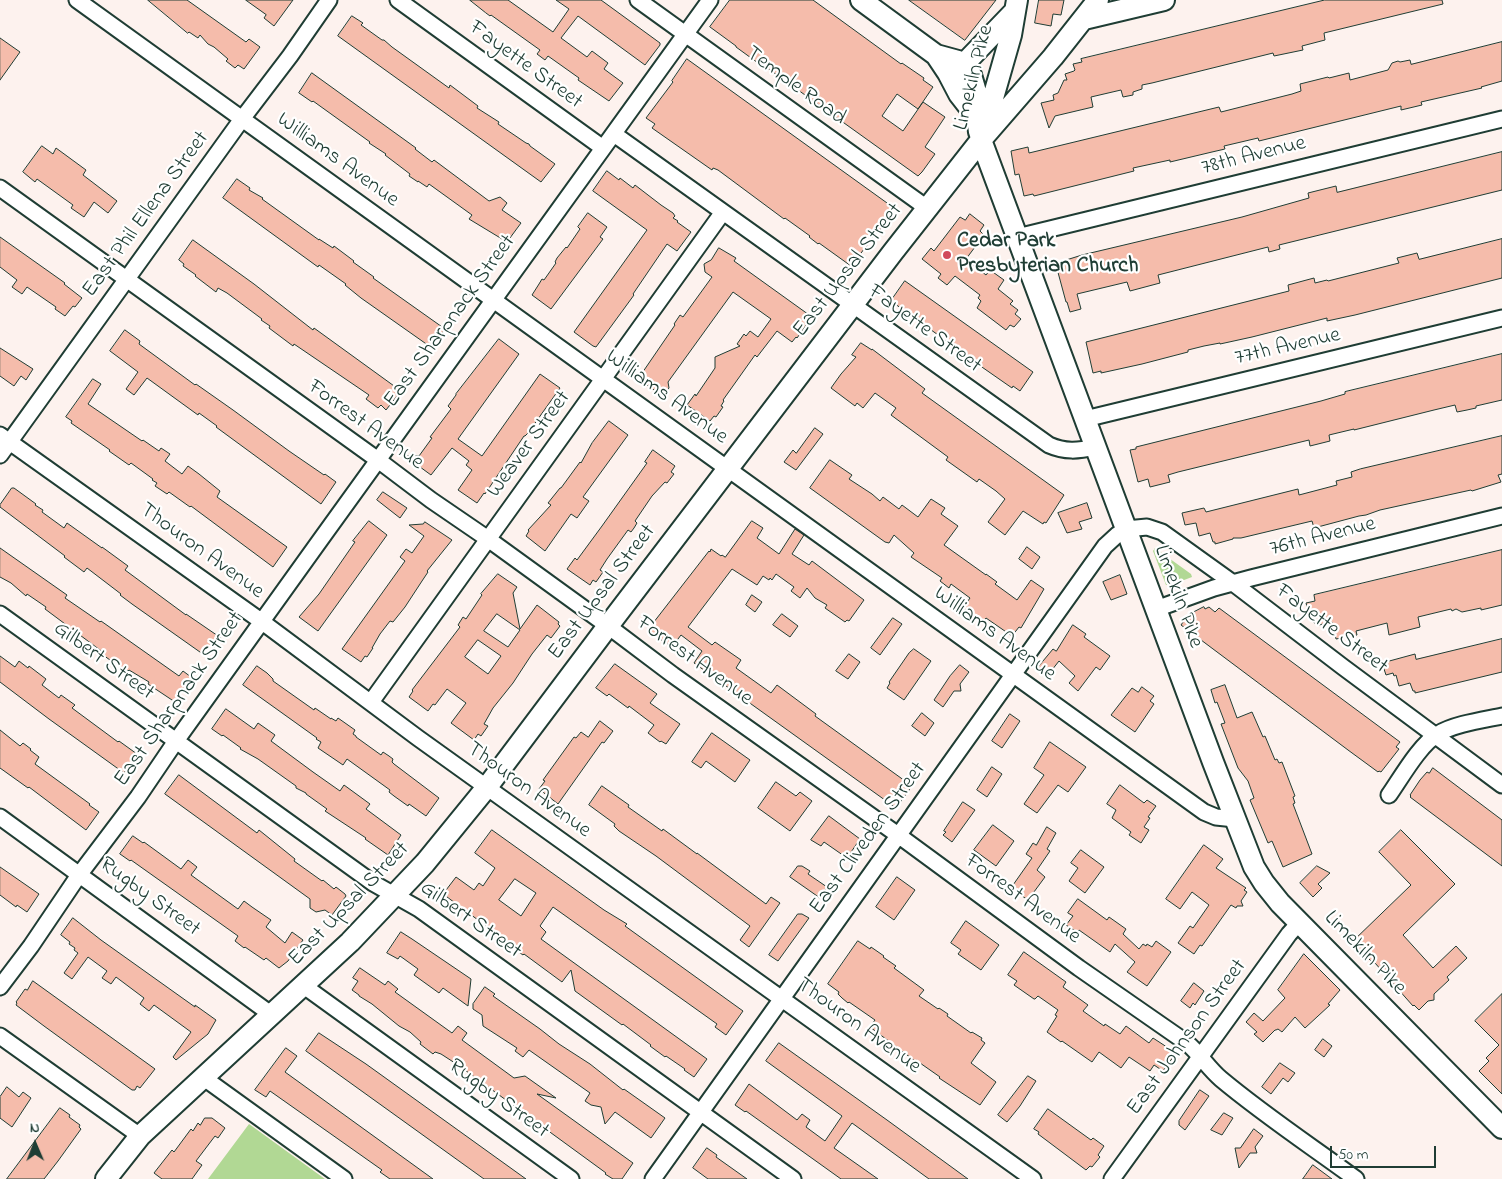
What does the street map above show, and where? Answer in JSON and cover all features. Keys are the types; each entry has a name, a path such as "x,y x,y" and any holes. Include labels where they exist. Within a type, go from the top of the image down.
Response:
{"street":[{"name":"Williams Avenue","path":"77,0 1204,812 1216,817 1235,819"},
{"name":"East Phil Ellena Street","path":"0,454 5,438 126,279 329,0"},
{"name":"Fayette Street","path":"398,0 604,148"},
{"name":"Temple Road","path":"638,0 927,208"},
{"name":"East Sharpnack Street","path":"0,987 31,946 79,875 138,797 261,621 710,0"},
{"path":"861,0 936,55 959,94 977,116"},
{"name":"East Upsal Street","path":"106,1179 140,1136 350,942 396,896 425,863 487,787 852,304 981,140 1098,0"},
{"path":"1084,19 1164,0"},
{"path":"962,66 1016,6"},
{"name":"Limekiln Pike","path":"1016,6 1012,35 981,140 1251,860 1274,896 1299,923 1502,1128"},
{"path":"936,55 958,61 970,75 976,92 981,140"},
{"name":"78th Avenue","path":"1017,237 1502,119"},
{"name":"Fayette Street","path":"614,134 1048,445 1067,450 1096,447"},
{"name":"Forrest Avenue","path":"0,188 608,626 673,675 898,835 1079,968 1187,1043 1215,1073 1243,1097 1356,1179"},
{"name":"Weaver Street","path":"371,702 723,212"},
{"name":"77th Avenue","path":"1085,418 1502,318"},
{"name":"Thouron Avenue","path":"5,438 261,621 418,738 1034,1179"},
{"name":"76th Avenue","path":"1156,608 1233,582 1502,516"},
{"name":"Fayette Street","path":"1126,530 1147,527 1162,532 1233,582 1343,667 1502,785"},
{"name":"East Cliveden Street","path":"653,1179 1106,546 1117,535 1126,530"},
{"name":"Gilbert Street","path":"0,614 373,883 419,909 792,1179"},
{"path":"1389,795 1424,746 1436,735 1451,728 1502,716"},
{"name":"Rugby Street","path":"0,817 272,1015"},
{"name":"East Johnson Street","path":"1112,1179 1289,934 1299,923"},
{"name":"Rugby Street","path":"304,986 571,1179"},
{"path":"0,1036 140,1136"},
{"path":"204,1078 344,1179"}],"green space":[{"path":"1155,548 1191,574 1192,577 1166,585 1153,551"},
{"path":"249,1124 325,1179 208,1179"}],"building":[{"path":"148,0 187,0 246,42 249,39 260,47 244,69 238,65 235,68 226,61 228,59 208,44 200,35 198,38 188,33"},
{"path":"246,0 293,0 274,26 264,18 266,15"},
{"path":"470,0 508,0 553,32 569,9 556,0 601,0 660,43 660,45 645,65 578,16 561,38 587,57 592,51 608,63 604,69 623,83 609,101 578,80 579,78 548,56 545,60 537,54 540,50"},
{"path":"730,0 813,0 901,64 924,78 923,80 933,87 918,109 897,94 882,116 903,131 923,102 945,117 925,147 935,154 922,172 918,176 710,27"},
{"path":"909,0 996,0 965,40"},
{"path":"1039,0 1064,0 1061,15 1053,14 1051,26 1035,23"},
{"path":"1325,0 1442,0 1443,4 1324,33 1325,40 1302,46 1303,50 1274,56 1273,53 1142,85 1142,89 1133,92 1133,95 1123,97 1121,90 1091,97 1093,107 1055,116 1049,128 1041,103 1054,100 1053,95 1058,93 1064,80 1067,80 1065,74 1074,71 1073,64 1082,62 1081,59"},
{"path":"352,16 363,23 361,25 449,88 450,85 478,106 477,108 499,122 498,124 555,164 541,182 338,36"},
{"path":"0,38 20,52 0,80"},
{"path":"1502,42 1502,81 1482,88 1421,102 1422,105 1401,110 1401,106 1259,141 1258,138 1224,146 1225,149 1170,162 1170,160 1133,168 1134,171 1034,196 1033,194 1024,196 1019,174 1015,175 1011,151 1028,147 1029,153 1219,107 1221,112 1292,94 1301,91 1300,84 1328,77 1349,73 1350,80 1388,70 1392,63 1398,61 1410,60 1411,64"},
{"path":"687,59 894,208 879,232 851,266 718,170 713,168 712,170 652,128 655,124 646,118 673,82"},
{"path":"312,73 416,148 432,162 434,160 489,201 500,197 507,203 502,210 521,223 507,242 469,219 472,215 429,184 427,187 409,176 410,174 386,154 299,93"},
{"path":"42,146 53,154 56,148 86,170 83,175 117,201 108,213 94,202 84,217 71,208 73,205 37,179 35,182 23,172"},
{"path":"1502,152 1502,190 1279,245 1280,249 1269,252 1268,247 1158,275 1160,283 1130,291 1127,282 1077,294 1081,309 1070,312 1066,302 1056,265 1064,263 1063,261 1242,217 1309,198 1308,193 1336,186 1337,192"},
{"path":"607,171 633,188 635,185 673,213 675,216 673,218 691,232 677,251 667,244 634,295 596,347 574,332 647,230 593,191"},
{"path":"237,179 250,188 249,190 263,198 319,240 333,248 334,246 373,278 445,329 432,348 361,298 346,284 319,265 318,267 223,198"},
{"path":"588,213 607,227 600,237 603,239 551,309 532,295 542,279 544,280 556,263 557,258 567,248 580,229 578,227"},
{"name":"Cedar Park Presbyterian Church","path":"970,214 984,225 980,231 984,235 966,259 986,275 990,270 1004,280 998,289 1013,301 1010,304 1018,310 1015,314 1021,319 1014,327 1010,325 1006,330 977,308 981,301 978,298 980,295 955,276 947,285 938,278 941,274 922,259 931,248 934,251 960,217 965,220"},
{"path":"0,237 65,283 82,298 75,307 73,306 65,316 55,309 56,307 27,287 22,294 12,287 17,280 0,267"},
{"path":"1502,239 1502,278 1355,315 1327,321 1327,318 1252,337 1204,346 1142,364 1093,373 1086,342 1289,291 1288,285 1314,278 1315,283 1328,281 1399,263 1397,258 1417,253 1419,259"},
{"path":"193,240 313,330 314,328 401,391 386,410 381,405 378,408 366,399 369,395 294,344 293,346 269,328 270,326 262,319 227,293 218,288 216,292 183,266 184,264 179,260"},
{"path":"719,248 736,258 734,261 812,317 792,342 777,331 757,357 755,355 723,400 721,406 723,407 716,417 714,416 710,421 687,405 695,394 696,396 715,368 715,357 740,346 737,344 744,334 746,336 750,331 758,337 771,319 733,292 668,382 669,388 664,394 660,394 638,379 680,315 683,317 712,277 705,272 704,264 711,260"},
{"path":"905,281 1033,372 1020,391 1013,386 1012,388 969,360 970,358 891,301"},
{"path":"125,330 140,341 139,344 195,385 336,482 321,504 217,426 199,413 198,415 147,378 134,395 126,389 138,372 110,351"},
{"path":"499,339 519,354 458,439 482,456 540,374 560,388 477,503 458,490 472,470 466,465 469,461 452,448 431,475 405,456 419,456 432,438 430,437 451,409 448,406 456,394"},
{"path":"861,343 872,349 925,389 922,393 1064,495 1046,523 1044,522 1043,524 1023,511 1005,535 988,522 1005,499 996,491 979,479 977,482 946,460 948,457 891,415 896,408 875,393 863,408 857,403 855,406 831,388 856,357 852,355"},
{"path":"0,348 33,369 26,380 21,376 14,386 0,376"},
{"path":"1502,354 1502,400 1457,412 1455,405 1329,435 1330,441 1310,446 1309,440 1178,472 1168,475 1170,482 1150,487 1148,479 1138,482 1130,450 1136,449 1136,447 1321,401 1345,394 1345,392"},
{"path":"93,379 101,384 88,404 142,441 159,451 161,448 170,454 165,461 182,474 188,466 220,491 217,497 287,547 273,567 191,506 169,492 167,494 155,486 157,483 153,479 131,463 129,465 71,423 72,421 66,417"},
{"path":"609,421 628,435 583,497 589,501 577,518 571,514 545,551 526,536 528,530 551,505 548,503 581,463 592,443"},
{"path":"815,428 823,434 796,470 784,462 793,450 796,453"},
{"path":"1502,436 1502,474 1498,475 1501,482 1472,491 1380,510 1314,528 1312,521 1241,538 1233,538 1215,544 1210,533 1199,536 1196,523 1185,525 1182,513 1204,508 1206,512 1298,489 1299,495 1337,485 1336,481 1352,477 1351,472 1360,469"},
{"path":"653,450 675,466 671,472 674,474 652,496 635,521 637,523 634,528 631,532 628,530 600,570 603,572 596,582 593,580 590,585 567,569 575,558 577,560 602,526 647,463 645,462"},
{"path":"830,460 852,475 849,479 880,501 883,497 899,509 902,505 918,517 931,499 945,508 941,514 958,526 944,545 997,582 995,584 1017,600 1031,580 1044,589 1021,628 1019,627 1012,636 986,618 983,622 963,608 970,598 951,584 949,588 940,581 942,578 911,557 914,553 894,535 889,543 885,542 810,488"},
{"path":"12,488 36,504 43,510 42,512 64,528 67,523 102,547 128,566 125,570 221,638 207,657 132,604 87,568 84,572 0,507"},
{"path":"383,492 407,508 400,518 377,500"},
{"path":"1087,503 1092,518 1079,522 1082,529 1067,533 1058,513"},
{"path":"369,521 387,535 318,631 299,617 319,594 355,542 353,541"},
{"path":"752,521 763,528 757,538 779,554 795,529 804,535 792,554 809,565 812,561 864,600 849,621 845,622 825,608 827,605 815,598 807,588 800,598 791,591 794,587 776,574 772,580 763,576 757,585 732,569 688,627 712,645 715,642 741,660 736,668 771,693 777,685 816,714 815,716 912,786 896,808 694,663 702,651 681,635 672,647 651,633 650,627 709,551 711,549 725,557"},
{"path":"425,522 452,540 427,571 405,607 393,622 390,621 367,657 365,656 361,662 342,649 405,561 400,557 406,549 412,553 424,536 409,525 423,524"},
{"path":"1027,547 1040,557 1032,569 1019,559"},
{"path":"0,548 67,595 65,598 179,676 183,671 191,677 175,702 148,684 149,682 129,670 124,670 103,655 104,653 45,609 46,607 27,594 26,596 11,583 0,577"},
{"path":"1502,550 1502,605 1462,612 1456,609 1452,611 1451,609 1418,617 1420,627 1389,635 1387,623 1356,631 1357,635 1336,639 1332,622 1319,625 1318,622 1314,623 1312,616 1310,617 1306,603 1315,601 1314,595"},
{"path":"498,574 517,587 513,593 520,629 537,605 559,622 560,626 551,638 547,635 532,654 513,683 493,708 484,724 488,726 481,736 478,734 474,740 451,723 466,703 447,689 428,711 409,697 412,690 460,627 458,625 463,617 466,619 481,594","holes":["497,614 520,630 508,647 484,631","478,640 501,656 488,674 465,657"]},
{"path":"1120,575 1127,594 1111,600 1103,582"},
{"path":"752,595 762,602 755,612 746,605"},
{"path":"1204,607 1205,609 1209,607 1215,612 1219,608 1400,742 1396,747 1399,749 1381,772 1378,772 1348,750 1181,625 1188,615"},
{"path":"782,614 798,626 790,637 773,625"},
{"path":"893,618 902,624 880,655 871,648"},
{"path":"1073,625 1086,634 1084,637 1110,656 1100,670 1096,667 1078,691 1069,683 1075,676 1059,661 1048,675 1038,667 1053,649 1056,651"},
{"path":"1502,639 1502,672 1415,693 1410,683 1399,686 1396,675 1394,676 1393,673 1386,675 1382,663 1415,654 1416,659"},
{"path":"914,649 931,661 904,700 887,688 909,653"},
{"path":"849,654 860,662 848,679 836,671"},
{"path":"0,656 15,667 19,661 28,668 29,666 46,679 42,685 59,698 61,695 75,705 72,708 137,754 124,773 0,682"},
{"path":"615,664 657,694 650,703 680,724 666,744 648,733 654,725 629,706 628,708 609,694 607,696 596,688"},
{"path":"960,665 969,672 960,684 961,691 954,691 943,707 934,700"},
{"path":"257,666 267,673 273,681 314,710 315,708 336,721 338,718 355,730 353,734 356,737 381,755 383,752 389,756 393,759 392,762 394,764 439,798 426,816 394,796 389,792 390,790 347,759 343,765 318,748 321,742 317,738 243,685"},
{"path":"1225,685 1237,718 1252,712 1275,760 1277,759 1279,763 1282,762 1295,796 1293,797 1295,803 1293,804 1312,854 1283,867 1272,841 1268,843 1250,800 1254,798 1248,781 1238,768 1221,724 1225,723 1211,690"},
{"path":"1142,687 1154,696 1150,701 1154,704 1135,732 1111,715 1132,688 1138,692"},
{"path":"226,709 254,729 258,723 275,735 271,741 313,772 340,791 344,785 370,804 366,809 401,835 388,855 325,811 327,809 306,793 212,729"},
{"path":"922,713 934,723 925,736 912,726"},
{"path":"1010,714 1020,721 1002,748 992,741"},
{"path":"600,721 613,731 604,743 602,742 558,804 539,789 545,781 543,780 574,737 576,738 581,732 588,737"},
{"path":"0,730 20,746 23,743 31,749 39,757 35,764 99,812 86,830 29,787 0,768"},
{"path":"712,733 750,760 735,782 706,761 701,768 692,762"},
{"path":"1050,742 1086,767 1068,792 1058,785 1037,813 1024,804 1044,775 1034,768"},
{"path":"992,767 1002,774 987,797 977,790"},
{"path":"1433,768 1502,820 1502,866 1410,797 1420,780"},
{"path":"179,775 257,833 259,830 295,859 294,861 334,889 336,887 345,894 346,896 332,915 325,910 316,912 310,908 310,899 165,794"},
{"path":"776,782 796,796 800,792 812,801 790,831 758,808"},
{"path":"1120,785 1144,803 1147,800 1156,806 1148,817 1150,818 1144,827 1149,830 1141,843 1129,835 1131,832 1112,818 1116,810 1107,804"},
{"path":"602,786 629,805 628,807 662,831 663,829 766,904 771,897 780,903 749,947 740,940 750,926 619,831 614,826 615,824 589,805"},
{"path":"963,802 975,810 952,842 943,835 946,832 944,831"},
{"path":"829,816 860,839 847,858 824,842 821,846 811,840"},
{"path":"993,825 1014,841 996,866 974,850"},
{"path":"1047,827 1056,833 1047,849 1050,851 1037,870 1045,877 1028,900 1012,889 1013,885 1032,858 1026,854 1033,843 1036,845"},
{"path":"492,830 604,910 627,924 625,926 743,1011 726,1035 715,1027 717,1024 553,907 540,926 546,932 541,939 707,1059 694,1077 575,991 571,970 562,982 507,944 509,943 443,894 456,877 474,890 479,883 483,886 495,868 475,853","holes":["515,879 536,893 521,916 499,900"]},
{"path":"1401,830 1455,884 1403,935 1433,968 1456,946 1467,958 1447,977 1449,980 1434,994 1434,1000 1428,1001 1419,1010 1413,1006 1375,963 1352,942 1411,885 1379,852"},
{"path":"133,836 181,869 188,860 197,867 191,875 238,909 244,901 271,920 266,927 285,943 292,932 303,940 288,961 279,968 266,958 264,960 244,948 235,941 238,936 120,854"},
{"path":"1204,845 1223,859 1216,868 1246,888 1244,890 1247,892 1241,901 1243,906 1237,906 1236,908 1231,905 1202,946 1200,945 1194,954 1178,943 1190,926 1193,928 1209,905 1192,892 1180,909 1166,899"},
{"path":"1081,850 1104,867 1085,893 1069,881 1078,868 1071,863"},
{"path":"798,866 802,866 810,871 808,874 827,887 820,898 790,877"},
{"path":"1317,866 1330,873 1318,884 1322,888 1313,897 1300,883"},
{"path":"0,867 39,894 27,912 17,905 16,907 0,895"},
{"path":"897,877 915,890 894,920 876,907"},
{"path":"1078,899 1107,920 1109,917 1126,929 1123,934 1139,949 1143,944 1152,947 1156,941 1171,952 1147,986 1127,972 1135,962 1115,944 1110,952 1079,930 1077,932 1066,925 1073,916 1068,913"},
{"path":"798,914 809,918 778,961 769,955"},
{"path":"73,918 101,940 216,1020 208,1034 176,1060 173,1057 191,1032 154,1005 149,1011 140,1004 144,998 116,977 111,984 102,978 107,971 88,957 72,979 64,973 78,953 69,944 70,942 61,935"},
{"path":"966,921 999,945 981,970 958,954 961,950 951,943"},
{"path":"401,932 471,979 468,1006 443,988 439,993 414,975 418,969 400,956 398,959 387,953"},
{"path":"858,941 884,956 896,966 894,968 924,990 919,996 948,1014 947,1016 971,1033 982,1038 981,1040 985,1043 971,1063 996,1082 980,1105 915,1061 870,1027 875,1020 848,1003 838,994 839,992 828,984"},
{"path":"1024,952 1066,982 1063,987 1088,1005 1083,1011 1104,1026 1105,1024 1120,1034 1126,1026 1149,1043 1153,1038 1176,1053 1163,1071 1154,1065 1150,1071 1129,1057 1121,1068 1099,1052 1092,1062 1047,1032 1057,1016 1055,1015 1058,1010 1038,996 1034,999 1014,985 1017,981 1008,975"},
{"path":"1304,954 1340,990 1328,1004 1330,1005 1305,1028 1295,1017 1282,1032 1278,1029 1275,1030 1263,1042 1254,1034 1257,1032 1246,1022 1254,1013 1263,1021 1285,998 1278,990"},
{"path":"360,968 385,985 388,981 398,989 395,992 452,1033 458,1026 467,1033 462,1040 514,1078 525,1076 556,1098 537,1094 633,1163 622,1179 613,1179 605,1174 458,1065 441,1054 435,1052 433,1054 420,1044 421,1042 410,1032 359,996 352,990 358,981 353,978"},
{"path":"33,981 155,1069 140,1088 137,1086 135,1090 132,1090 16,1005 25,989 27,990"},
{"path":"1194,983 1204,991 1195,1005 1193,1003 1190,1008 1181,1001"},
{"path":"485,987 495,994 493,996 665,1118 651,1138 615,1112 605,1124 601,1107 591,1105 585,1101 590,1093 529,1050 523,1057 515,1051 517,1048 483,1026 482,1015 473,1009 473,1004"},
{"path":"1502,994 1502,1094 1479,1071 1489,1061 1486,1058 1499,1045 1475,1021"},
{"path":"319,1033 366,1064 526,1179 484,1179 306,1051"},
{"path":"1323,1039 1332,1046 1324,1057 1315,1050"},
{"path":"779,1043 968,1179 929,1179 852,1123 834,1148 878,1179 841,1179 735,1105 749,1084 797,1120 802,1114 810,1120 806,1127 825,1141 842,1116 766,1061"},
{"path":"286,1048 297,1056 285,1072 433,1179 390,1179 380,1172 382,1170 270,1091 266,1097 255,1090"},
{"path":"1280,1063 1295,1073 1288,1082 1283,1078 1271,1094 1262,1087"},
{"path":"1028,1076 1036,1081 1007,1122 998,1115"},
{"path":"7,1087 19,1097 23,1092 31,1098 12,1127 0,1118 0,1097"},
{"path":"1200,1090 1209,1096 1185,1130 1179,1125 1179,1121"},
{"path":"60,1108 80,1125 81,1129 58,1161 44,1179 7,1179"},
{"path":"1048,1109 1091,1140 1093,1138 1104,1146 1098,1155 1100,1157 1092,1167 1090,1166 1086,1170 1034,1129"},
{"path":"1224,1113 1233,1118 1222,1135 1211,1130"},
{"path":"205,1118 212,1118 225,1128 218,1138 215,1136 196,1161 202,1165 192,1179 162,1179 154,1173 172,1150 174,1152 191,1129 193,1131 198,1123 200,1125"},
{"path":"1254,1129 1263,1136 1255,1147 1257,1153 1250,1153 1239,1168 1235,1148 1240,1148"},
{"path":"707,1148 717,1155 716,1157 747,1179 708,1179 693,1168"},
{"path":"1313,1165 1332,1179 1303,1179"}],"place":[{"name":"Cedar Park Presbyterian Church","path":"947,255"}]}
